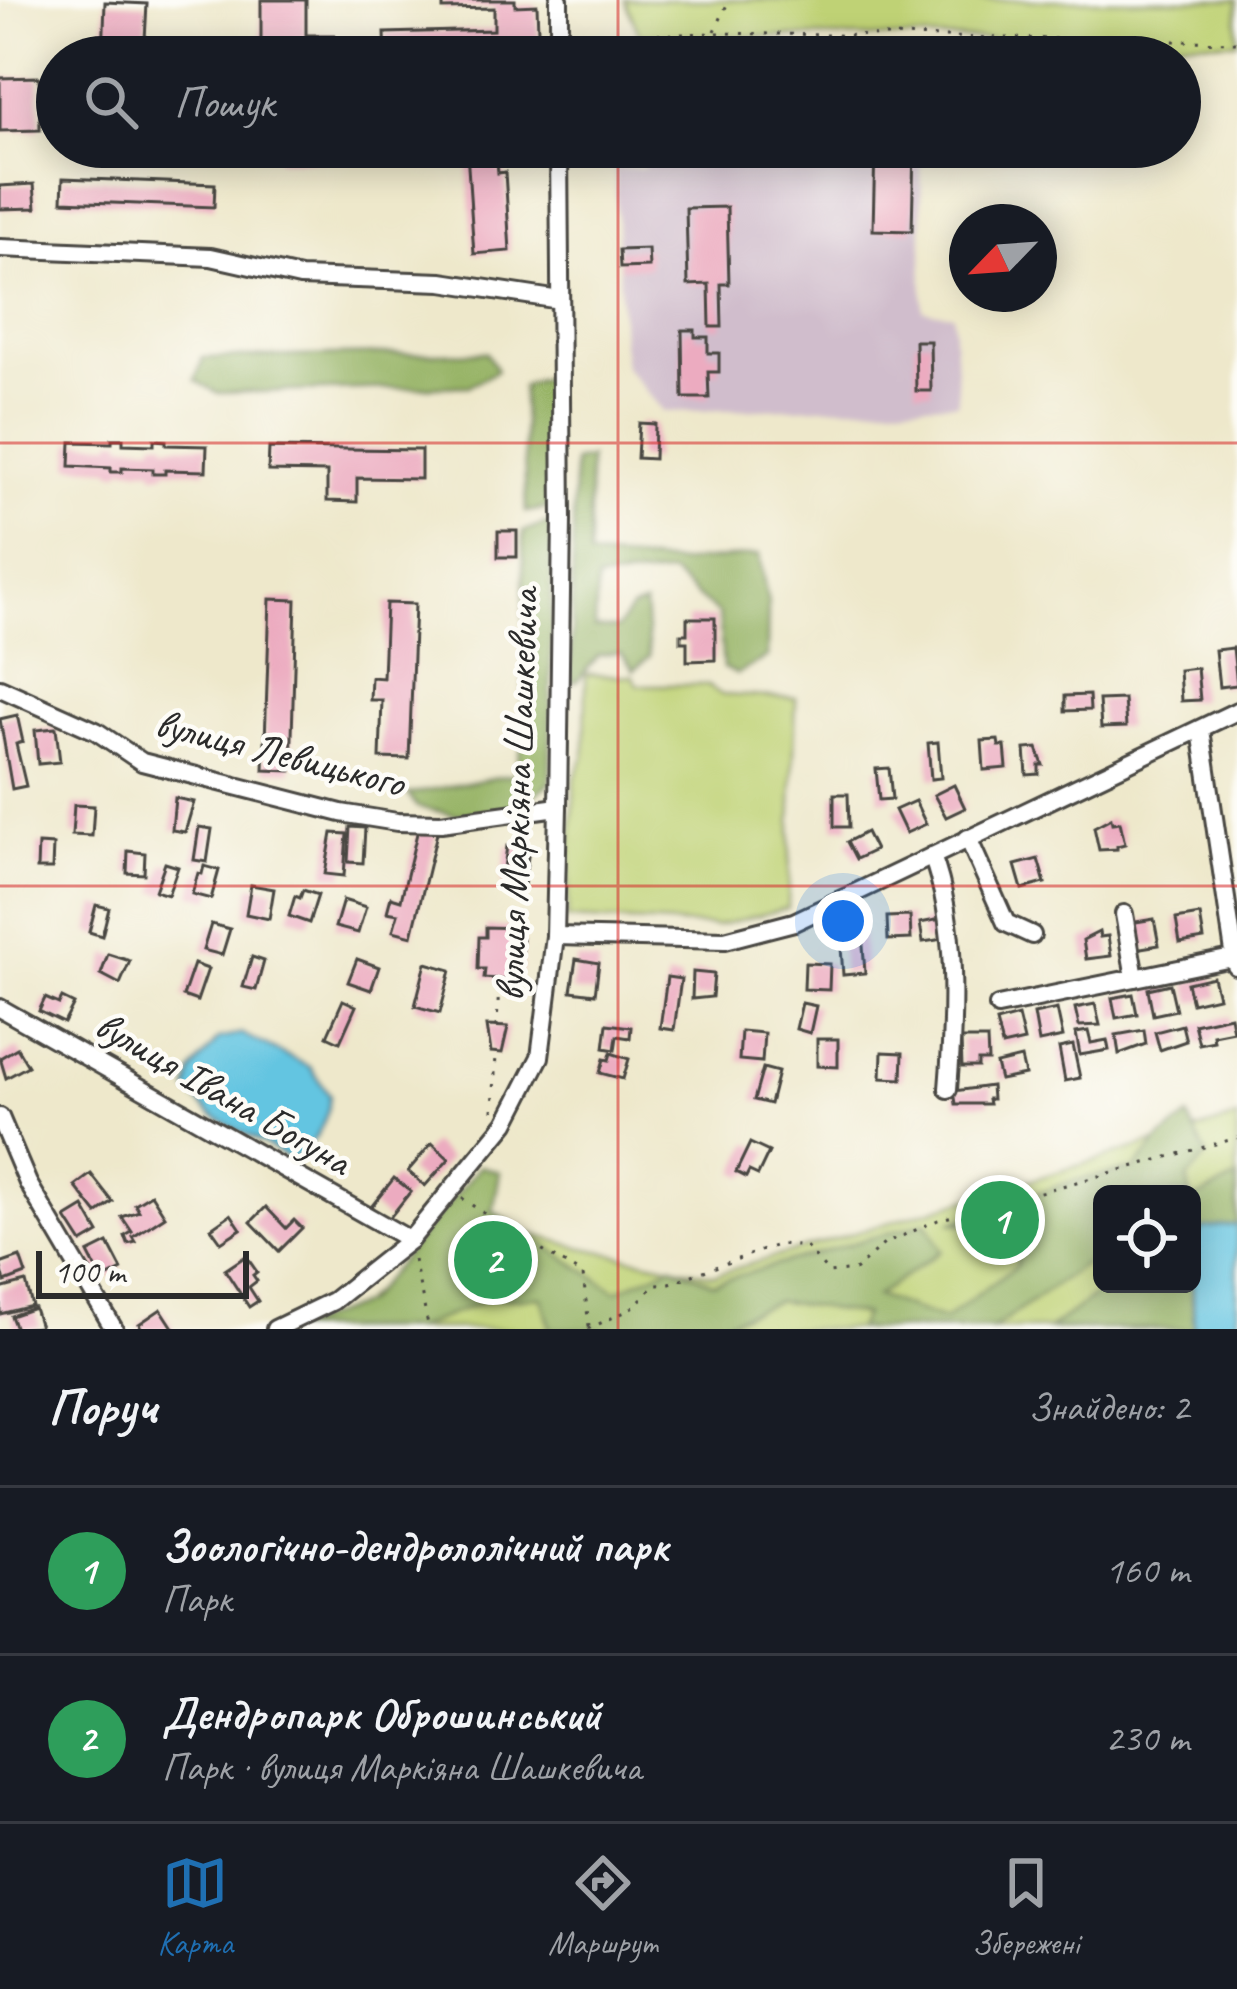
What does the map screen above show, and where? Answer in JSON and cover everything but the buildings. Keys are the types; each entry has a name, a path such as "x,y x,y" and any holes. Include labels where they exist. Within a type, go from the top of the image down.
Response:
{"street":[{"path":"559,0 559,36"},
{"name":"вулиця Маркіяна Шашкевича","path":"275,1329 333,1301 410,1240 506,1123 540,1057 555,936 558,808 559,168"},
{"path":"0,248 212,257 300,278 442,282 560,299"},
{"name":"вулиця Левицького","path":"0,688 96,731 142,762 340,813 441,823 558,808"},
{"path":"555,936 724,940 794,922 1237,711"},
{"path":"998,1006 1236,961 1201,730"},
{"path":"968,838 1006,923 1032,935"},
{"path":"932,856 945,909 954,1018 948,1089"},
{"path":"1124,914 1135,978"},
{"name":"вулиця Івана Богуна","path":"0,1008 410,1240"},
{"path":"0,1117 28,1183 114,1329"}],"path":[{"path":"715,32 729,0"},
{"path":"590,36 715,32 947,36"},
{"path":"1201,40 1237,41"},
{"path":"497,1027 499,982"},
{"path":"493,1111 496,1055"},
{"path":"452,1190 506,1231 583,1275 589,1329 631,1309 656,1284 779,1244 806,1247 829,1273 854,1270 884,1244 938,1220 1237,1138"},
{"path":"410,1240 429,1329"}],"shaded area":[{"path":"921,168 923,310 953,314 958,403 664,412 625,367 615,169"}],"green space":[{"path":"625,0 1237,0 1237,42 1201,42 1201,36 640,35"},
{"path":"486,352 497,370 469,386 217,393 195,380 203,358"},
{"path":"546,377 550,508 526,512 522,386"},
{"path":"589,458 589,557 677,563 759,555 768,604 767,657 737,674 723,668 719,615 671,574 597,580 595,628 617,629 631,609 645,605 649,657 634,670 621,653 599,655 576,682 571,681 574,462"},
{"path":"552,522 550,783 519,807 456,815 417,807 408,794 514,774 524,738 523,532"},
{"path":"586,674 633,676 638,685 706,685 722,695 796,698 788,908 716,926 567,919 575,777 585,755"},
{"path":"1188,1117 1207,1156 1187,1179 1188,1185 1093,1185 1093,1258 993,1329 857,1329 864,1315 777,1301 707,1329 551,1329 542,1297 490,1299 414,1329 295,1329 365,1303 480,1166 500,1172 493,1211 616,1291 672,1266 713,1283 926,1222 941,1251 876,1296 944,1320 1017,1265 1017,1225 950,1223 1073,1181 1135,1169 1160,1139"},
{"path":"1237,1118 1237,1329 305,1329 357,1308 455,1213 575,1246 714,1275"},
{"path":"1237,1178 1237,1225 1201,1231 1201,1196"},
{"path":"1099,1293 1192,1293 1194,1329 1049,1329"}],"water":[{"path":"242,1034 310,1067 330,1096 318,1133 290,1159 210,1114 188,1090 192,1072 218,1039"},
{"path":"1237,1225 1237,1329 1194,1329 1193,1293 1201,1293 1204,1228"}],"place":[{"name":"Зоологічно-дендрололічний парк","path":"1000,1220"},
{"name":"Дендропарк Оброшинський","path":"493,1260"}]}
